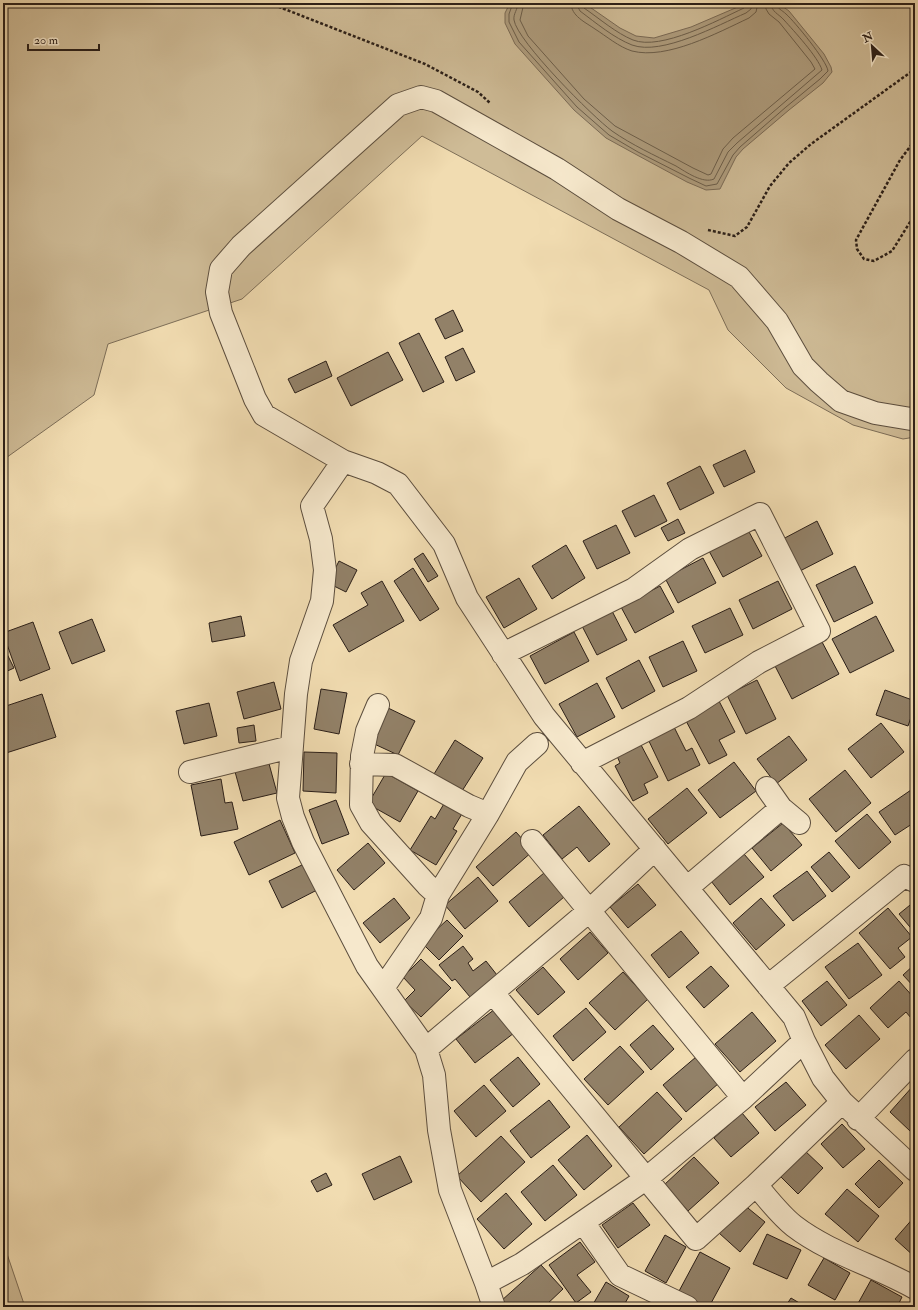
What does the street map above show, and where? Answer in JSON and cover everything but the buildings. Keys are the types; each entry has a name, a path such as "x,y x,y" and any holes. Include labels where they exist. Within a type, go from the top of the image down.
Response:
{"street":[{"path":"915,418 911,419 875,413 841,401 818,382 803,366 777,321 739,277 681,242 618,209 551,166 436,101 422,97 398,105 241,246 221,269 217,292 221,313 255,399 264,415 343,461 377,473 398,484 444,544 467,598 544,716 794,1017 804,1041 823,1078 842,1102 915,1170"},
{"path":"343,461 312,506 321,539 325,570 322,601 301,661 296,694 288,798 293,817 303,842 367,966 426,1049 434,1075 439,1130 450,1190 486,1282 494,1307"},
{"path":"503,654 634,589 690,548 760,514 818,631 759,662 689,708 582,763"},
{"path":"378,705 366,731 361,764 361,805 371,823 426,885 438,895"},
{"path":"383,988 431,918 438,895 518,762 537,744"},
{"path":"190,772 291,747"},
{"path":"361,764 395,765 469,806 488,814"},
{"path":"767,788 781,808 799,823"},
{"path":"688,888 781,808"},
{"path":"532,841 743,1098"},
{"path":"426,1049 589,911 655,849"},
{"path":"768,986 904,876 915,881"},
{"path":"493,993 696,1239 756,1185 842,1102"},
{"path":"486,1282 522,1264 647,1178 743,1098 804,1041"},
{"path":"858,1118 915,1060"},
{"path":"756,1185 794,1225 827,1246 915,1288"},
{"path":"583,1222 620,1275 687,1307"}],"path":[{"path":"269,3 425,64 478,92 491,104"},
{"path":"910,3 915,6"},
{"path":"705,229 735,236 747,226 770,186 789,163 811,144 915,69"},
{"path":"915,140 900,160 856,240 857,249 864,259 874,261 892,251 915,214"}],"shaded area":[{"path":"3,3 915,3 915,437 903,439 853,425 786,388 728,330 709,290 422,136 242,299 108,344 94,395 3,460"},
{"path":"3,1242 25,1307 3,1307"}],"water":[{"path":"510,3 584,3 620,28 636,36 654,38 691,27 747,3 778,3 789,11 824,54 832,72 823,83 743,149 736,157 720,189 706,190 687,182 606,138 574,110 515,44 505,23 505,13"}]}
